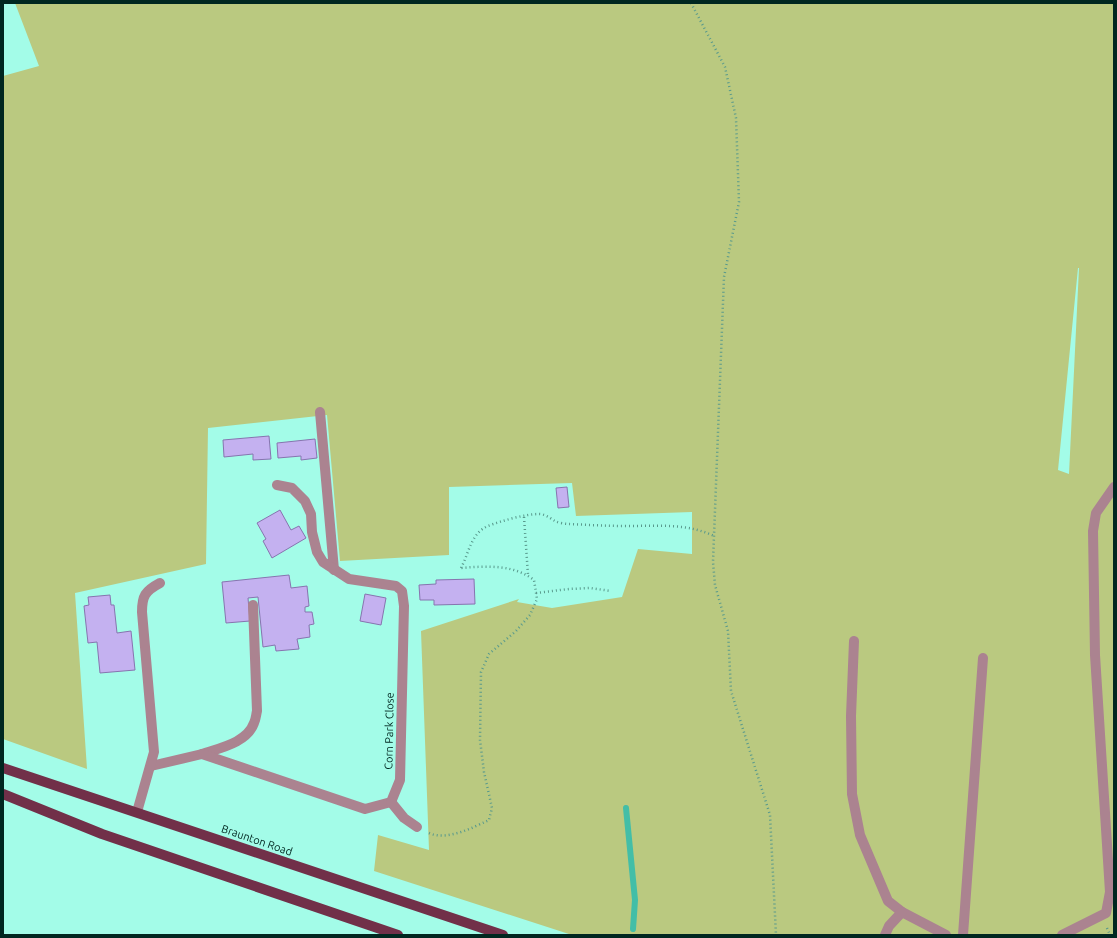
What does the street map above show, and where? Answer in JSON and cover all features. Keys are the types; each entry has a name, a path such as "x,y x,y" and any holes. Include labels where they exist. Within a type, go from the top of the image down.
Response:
{"main road":[{"name":"Braunton Road","path":"3,768 502,935"},
{"path":"3,794 102,834 398,935"}],"lane":[{"path":"320,412 334,570"},
{"name":"Corn Park Close","path":"277,485 292,488 305,501 311,514 312,532 317,552 323,562 349,579 396,586 402,592 404,606 400,780 391,802"},
{"path":"1062,935 1106,913 1110,892 1095,655 1093,531 1096,513 1114,487"},
{"path":"137,812 154,752 142,602 144,596 153,587 160,584"},
{"path":"150,766 202,754 236,742 247,734 254,724 257,711 253,604"},
{"path":"854,642 851,716 852,794 860,835 888,901 902,912 946,935"},
{"path":"963,935 982,658"},
{"path":"202,754 365,809 391,802 404,818 417,827"},
{"path":"885,935 889,926 902,912"}],"path":[{"path":"691,3 725,67 736,118 739,202 724,277 713,562 715,585 728,631 732,691 770,815 776,935"},
{"path":"417,827 433,834 447,834 460,832 489,820 492,808 484,772 480,740 481,672 489,654 516,631 530,615 537,599 534,580 528,575 516,570 487,566 461,568 472,542 478,533 487,526 507,519 539,514 550,517 556,522 569,524 694,528 714,536"},
{"path":"524,516 528,575"},
{"path":"536,593 590,588 611,591"}],"green space":[{"path":"15,3 1114,3 1114,935 572,935 374,871 378,835 429,850 421,631 519,599 517,602 552,608 622,597 638,549 692,554 692,512 576,516 572,483 449,487 449,555 340,561 327,415 208,428 206,564 75,593 87,769 3,739 3,76 39,66","holes":["1079,268 1069,474 1058,470"]}],"building":[{"path":"269,436 271,459 253,460 253,454 224,457 223,440"},
{"path":"315,439 317,458 301,460 301,456 278,458 277,443"},
{"path":"567,487 569,507 558,508 556,488"},
{"path":"280,510 291,530 299,526 306,538 272,558 263,541 266,539 257,523"},
{"path":"289,575 291,588 307,586 309,606 305,607 305,612 312,612 314,624 309,625 310,637 297,639 299,649 276,651 275,645 263,647 258,597 248,598 250,621 226,623 222,582"},
{"path":"474,579 475,604 434,605 434,600 420,600 419,585 436,584 436,580"},
{"path":"365,594 386,598 381,625 360,621"},
{"path":"110,595 111,605 114,605 117,633 131,631 135,670 100,673 97,642 88,643 84,606 89,605 88,597"}],"waterway":[{"path":"626,808 635,900 633,929"}]}
